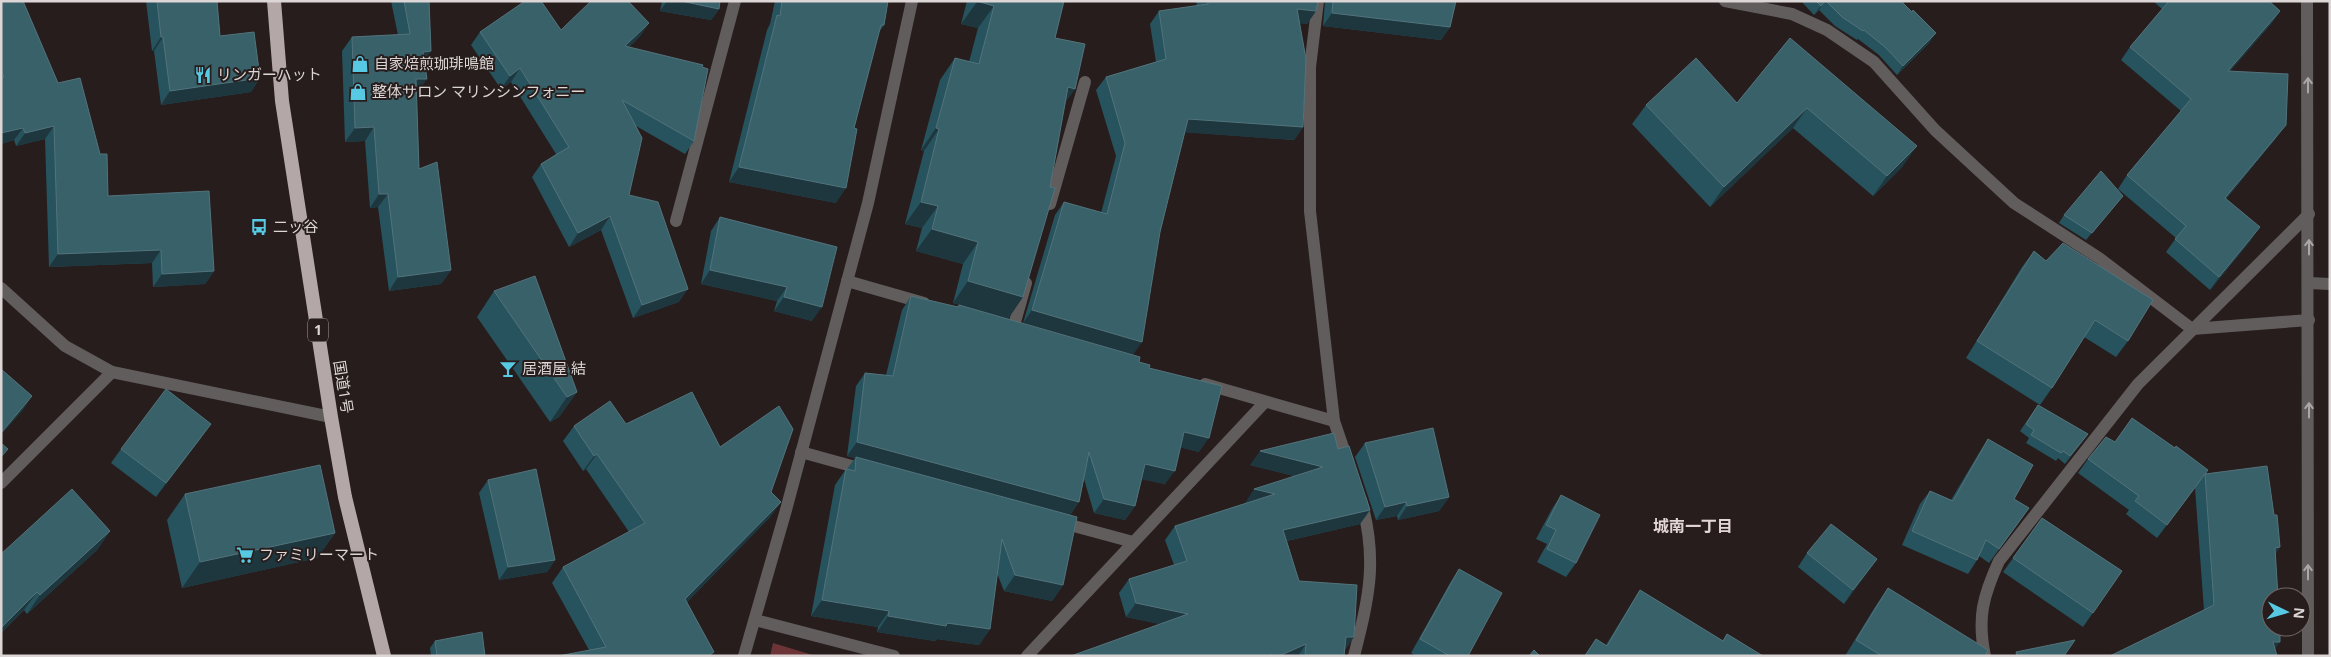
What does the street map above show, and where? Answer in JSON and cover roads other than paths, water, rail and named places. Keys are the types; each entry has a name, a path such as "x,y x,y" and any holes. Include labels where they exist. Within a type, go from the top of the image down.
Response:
{"highway":[{"name":"国道1号","path":"274,1 282,101 331,417 345,497 384,656"}],"street":[{"path":"676,221 735,1"},
{"path":"744,656 868,203 912,1"},
{"path":"1318,1 1310,67 1310,211 1334,421 1352,470"},
{"path":"1725,1 1792,14 1827,30 1874,62 1935,130 2014,203 2099,258 2192,329 2309,320"},
{"path":"2308,1 2308,656"},
{"path":"1046,215 1086,82"},
{"path":"1985,656 1980,634 1981,609 1986,588 1999,561 2055,493 2108,420 2138,384 2309,214"},
{"path":"1013,329 1030,272"},
{"path":"847,281 941,308"},
{"path":"2309,284 2330,284"},
{"path":"1,288 65,346 112,372 331,417"},
{"path":"1,483 112,372"},
{"path":"1191,380 1334,421"},
{"path":"1027,656 1265,402"},
{"path":"801,452 877,472"},
{"path":"1354,656 1367,603 1372,556 1368,523 1358,489"},
{"path":"1048,519 1133,542"},
{"path":"755,620 894,656"}],"place":[{"name":"自家焙煎珈琲鳴館","path":"360,64"},
{"name":"リンガーハット","path":"203,75"},
{"name":"整体サロン マリンシンフォニー","path":"358,92"},
{"name":"二ッ谷","path":"259,227"},
{"name":"居酒屋 結","path":"508,369"},
{"name":"ファミリーマート","path":"245,555"}],"district":[{"name":"城南一丁目","path":"1693,526"}]}
